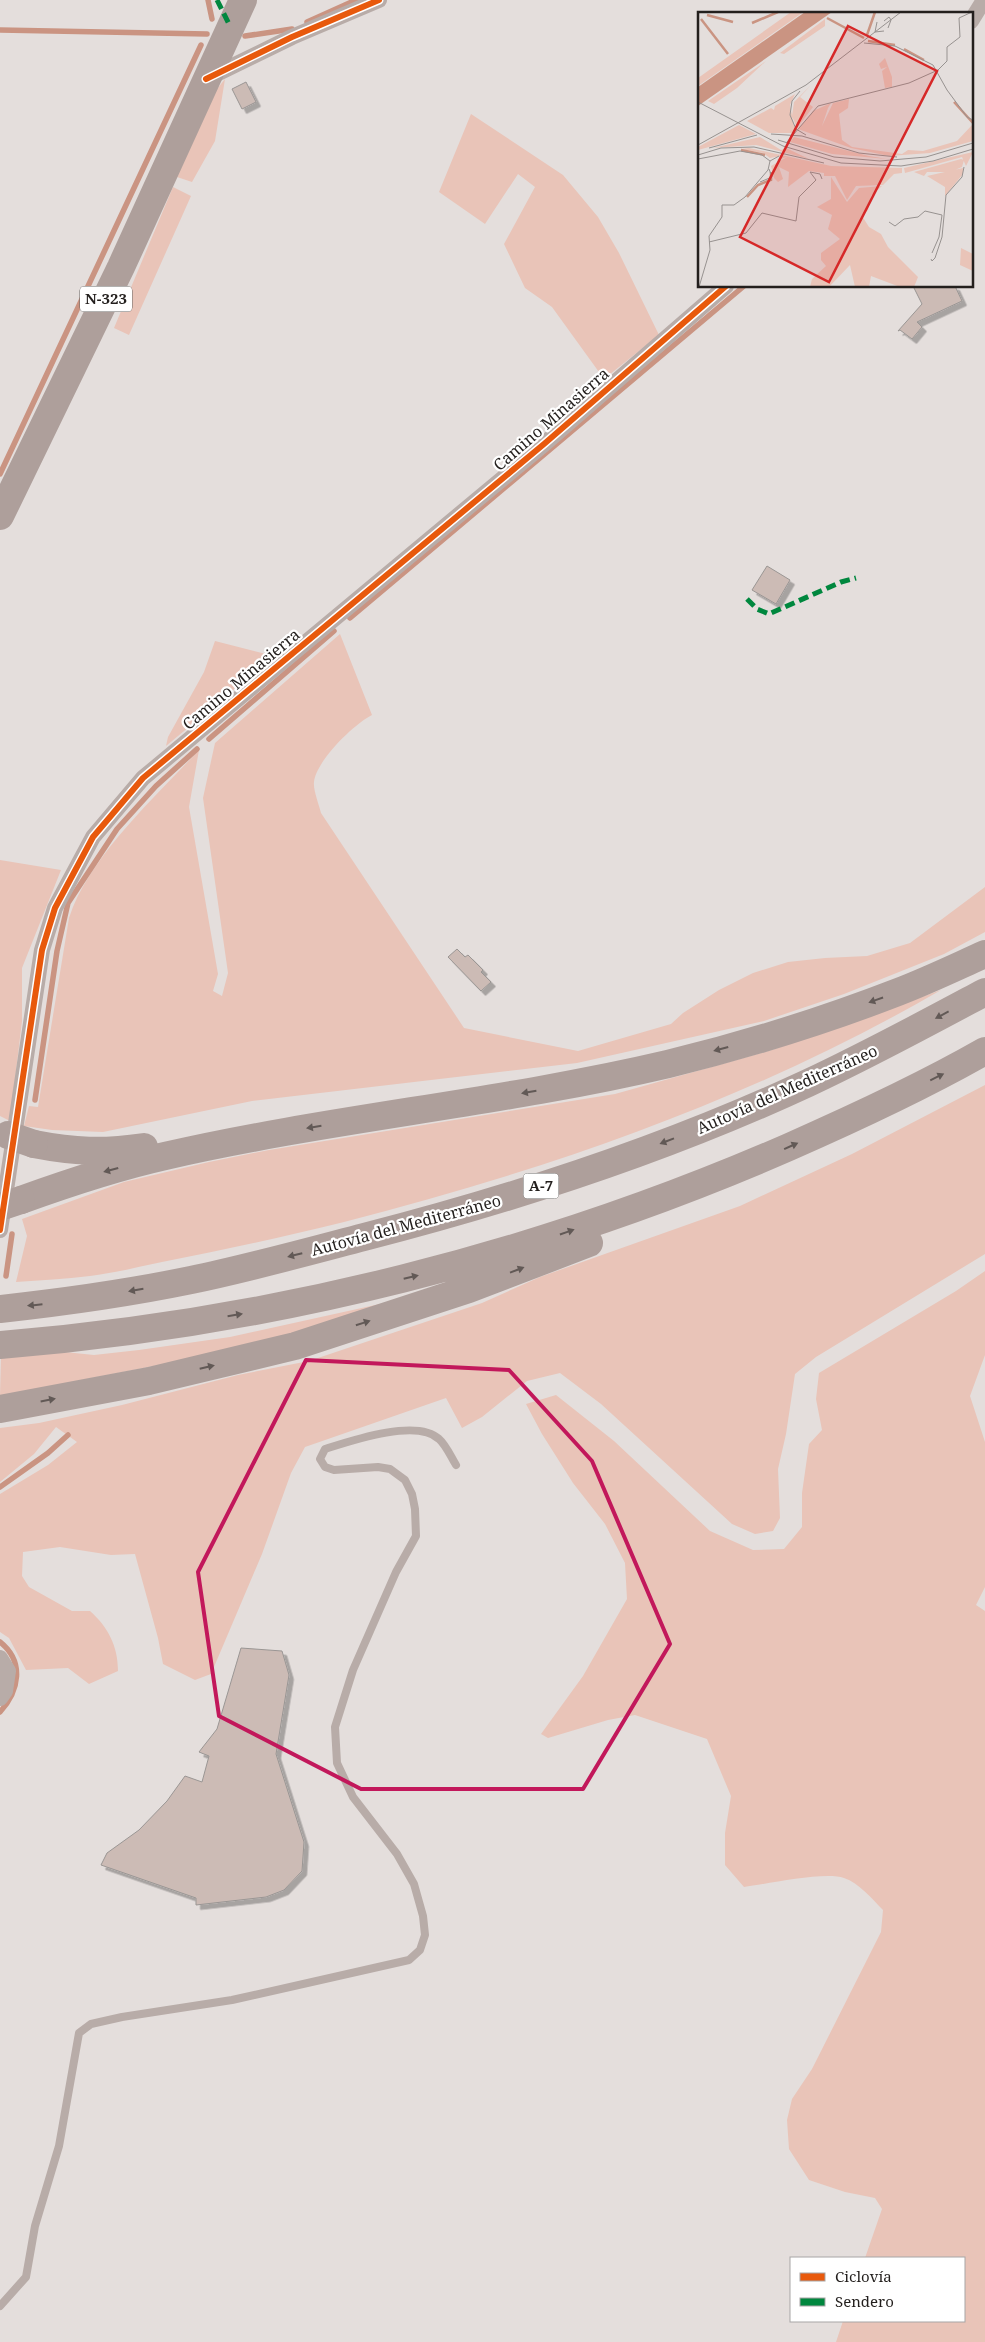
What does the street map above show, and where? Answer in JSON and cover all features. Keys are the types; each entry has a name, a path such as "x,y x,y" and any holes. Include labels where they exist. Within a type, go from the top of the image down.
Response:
{"highway":[{"name":"N-323","path":"0,516 121,267 242,0"},
{"path":"10,1204 86,1177 164,1156 261,1136 506,1096 668,1064 782,1033 898,992 985,954"},
{"name":"Autovía del Mediterráneo","path":"0,1309 70,1301 191,1280 460,1212 626,1157 722,1120 807,1083 891,1042 985,992"},
{"path":"0,1345 65,1340 249,1313 456,1266 557,1235 660,1200 746,1166 848,1121 985,1051"},
{"path":"4,1132 34,1144 70,1151 110,1152 216,1134 261,1136"},
{"path":"0,1409 149,1381 295,1346 469,1289 676,1210 746,1166"}],"street":[{"path":"206,79 292,37 379,0"},
{"path":"972,19 984,0"},
{"name":"Camino Minasierra","path":"0,1230 42,950 55,908 93,837 143,778 544,444 724,288"},
{"path":"0,1658 8,1671 5,1691 0,1698"}],"lane":[{"path":"0,2306 26,2277 35,2226 59,2146 79,2033 91,2024 122,2017 232,2000 409,1960 420,1950 425,1935 423,1916 414,1884 397,1854 353,1796 337,1763 335,1728 353,1670 396,1572 416,1536 412,1494 405,1480 390,1469 378,1467 334,1470 325,1467 320,1459 324,1449 339,1444 385,1432 418,1430 439,1438 456,1465"}],"highlighted area":[{"path":"306,1360 509,1370 592,1461 670,1644 583,1789 361,1789 219,1716 198,1572"}],"shaded area":[{"path":"225,79 215,141 192,182 177,177 217,89"},
{"path":"471,114 563,175 598,217 619,253 659,335 604,379 552,307 525,288 504,244 535,187 518,174 485,224 439,192"},
{"path":"173,187 191,196 129,335 114,328"},
{"path":"340,634 372,715 356,726 337,744 316,773 314,782 315,793 321,813 464,1028 578,1051 671,1024 683,1013 719,990 753,973 788,962 867,956 910,943 985,887 985,932 944,954 844,994 764,1021 577,1063 252,1101 103,1132 52,1130 24,1126 29,1106 38,1107 69,918 78,895 91,873 125,829 199,750 189,807 218,974 213,991 222,996 228,973 203,798 215,743"},
{"path":"215,641 274,656 166,746 168,737 204,672"},
{"path":"0,860 61,870 22,968 22,1021 10,1121 0,1116"},
{"path":"941,990 870,1029 725,1097 650,1127 498,1179 344,1222 230,1248 99,1275 16,1282 27,1236 22,1219 124,1182 269,1150 615,1094 772,1050"},
{"path":"985,1085 985,1254 816,1357 795,1374 786,1434 778,1469 780,1518 773,1531 755,1534 732,1524 601,1404 560,1373 527,1381 482,1417 462,1428 446,1398 305,1447 291,1473 262,1554 211,1674 195,1680 163,1664 158,1638 135,1554 111,1555 60,1547 23,1552 22,1576 29,1587 72,1611 90,1611 107,1630 111,1638 118,1662 118,1671 89,1684 68,1668 26,1670 9,1638 0,1632 0,1494 48,1465 77,1442 56,1427 34,1454 0,1482 0,1428 39,1423 122,1405 238,1375 309,1361 482,1303 540,1277 740,1206 852,1154"},
{"path":"985,1271 985,1355 970,1396 985,1442 985,1587 976,1605 985,1611 985,2342 836,2342 843,2322 965,2322 965,2257 865,2257 882,2209 875,2198 845,2192 809,2180 789,2149 787,2120 792,2099 812,2069 881,1932 883,1910 850,1880 835,1876 810,1877 744,1887 725,1865 725,1833 731,1796 707,1739 635,1715 608,1720 548,1738 541,1734 583,1676 627,1599 625,1563 605,1524 573,1483 542,1434 526,1404 556,1395 614,1441 710,1531 753,1550 784,1549 802,1527 802,1493 809,1444 822,1430 816,1399 819,1373 956,1291"},
{"path":"398,1300 256,1346 0,1396 1,1355 65,1352 94,1355 139,1350 230,1337"}],"building":[{"path":"246,82 256,102 242,109 232,89"},
{"path":"914,288 956,288 962,301 917,322 922,327 912,339 900,330 898,331 922,304"},
{"path":"767,566 790,580 776,604 752,590"},
{"path":"457,949 465,957 468,955 483,970 481,972 491,982 481,991 448,957"},
{"path":"241,1648 282,1651 289,1675 276,1754 304,1842 302,1871 284,1890 266,1897 196,1905 196,1898 101,1865 107,1853 139,1830 167,1801 185,1776 202,1782 209,1756 199,1752 217,1729"}],"waterway":[{"path":"208,0 212,19"},
{"path":"307,22 356,0"},
{"path":"245,36 292,29"},
{"path":"0,30 207,34"},
{"path":"0,474 201,45"},
{"path":"350,618 742,288"},
{"path":"209,739 334,631"},
{"path":"35,1100 57,951 68,903 117,829 156,786 197,749"},
{"path":"6,1276 12,1234"},
{"path":"0,1487 48,1453 68,1435"},
{"path":"0,1642 8,1650 16,1667 15,1686 12,1695 0,1712"}],"marked path":[{"path":"217,0 230,26"},
{"path":"747,599 757,609 769,614 841,582 856,578"}],"cycle path":[{"path":"206,79 292,37 379,0"},
{"path":"0,1230 42,950 55,908 93,837 143,778 544,444 724,288"}]}
